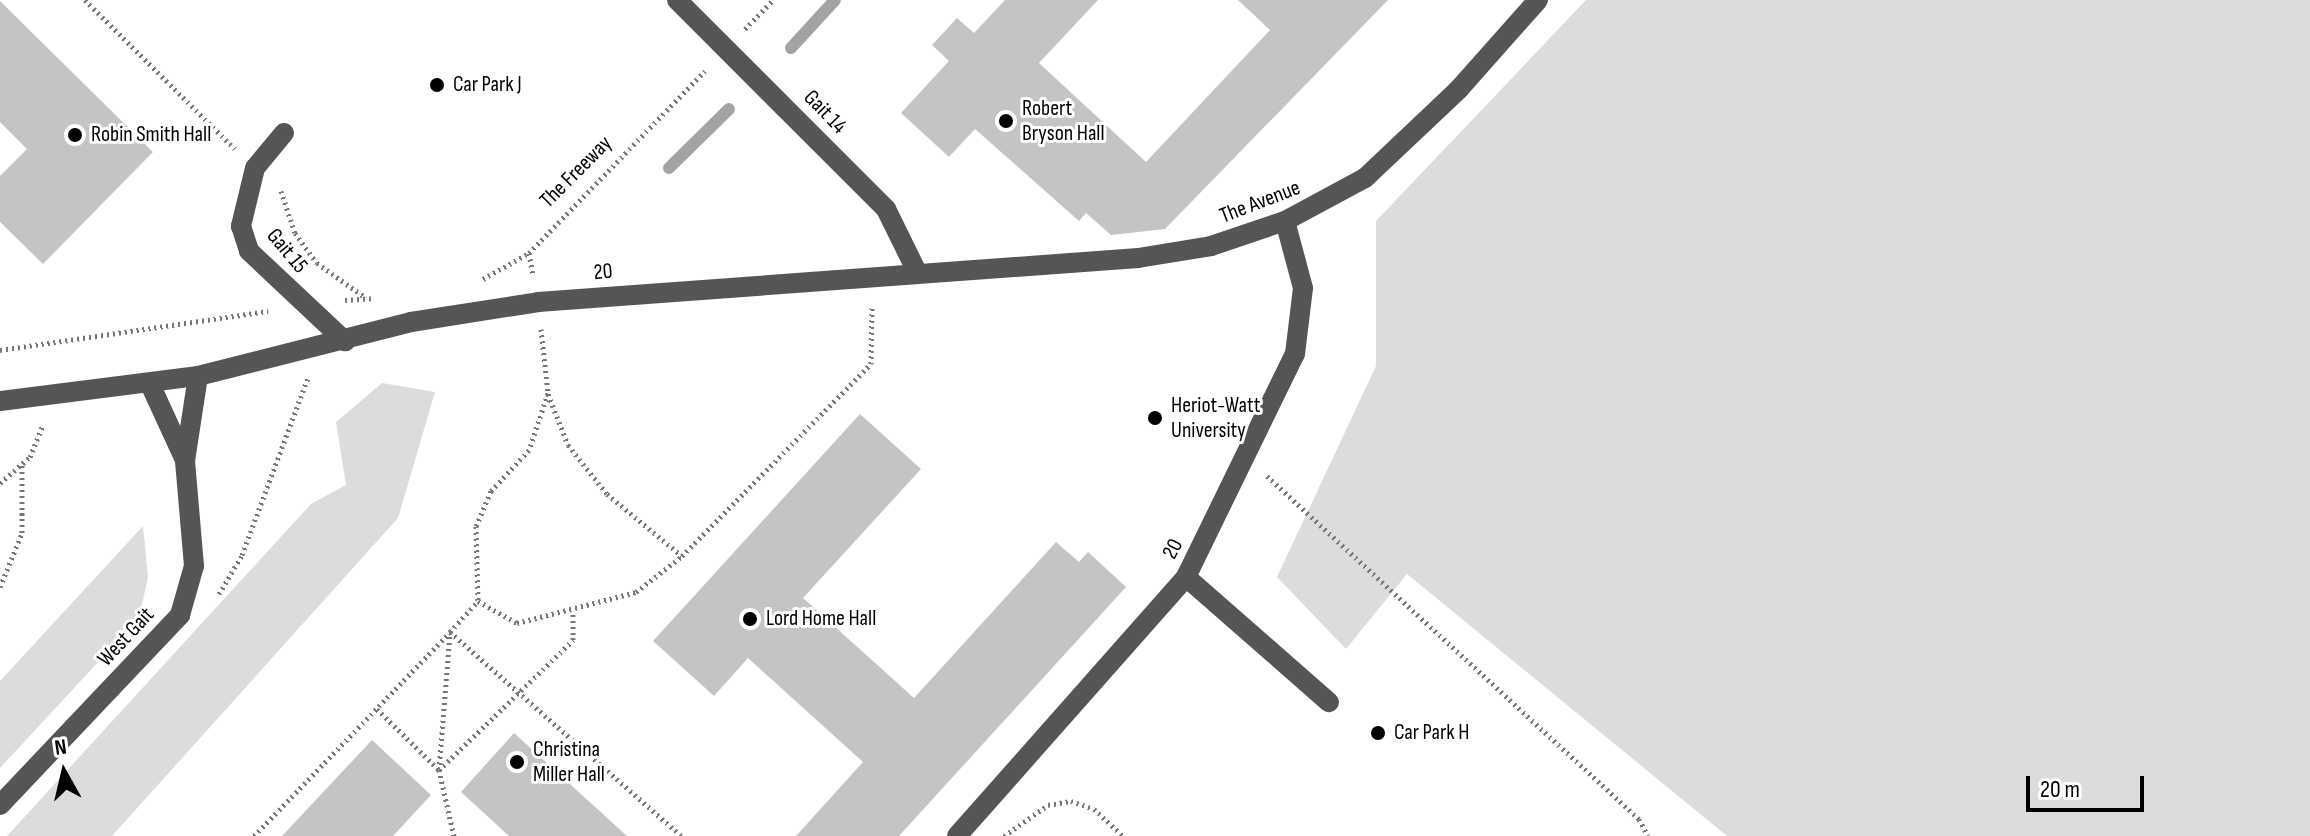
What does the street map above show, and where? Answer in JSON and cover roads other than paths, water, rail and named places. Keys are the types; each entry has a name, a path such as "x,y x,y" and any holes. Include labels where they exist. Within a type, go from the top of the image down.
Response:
{"lane":[{"name":"Gait 14","path":"677,0 728,47 886,209 918,274"},
{"name":"The Avenue","path":"918,274 1138,258 1211,246 1285,221 1365,178 1413,136 1538,0"},
{"name":"Gait 15","path":"284,133 255,168 241,226 249,251 345,341"},
{"name":"20","path":"957,836 1186,577 1295,354 1303,288 1285,221"},
{"name":"20","path":"345,341 538,302 918,274"},
{"path":"0,401 198,376 345,341"},
{"name":"West Gait","path":"0,805 180,615 194,566 185,461 198,376"},
{"name":"West Gait","path":"150,384 185,461"},
{"path":"1186,577 1329,702"}],"waterway":[{"path":"791,48 835,0"},
{"path":"669,168 729,109"}],"place":[{"name":"Car Park J","path":"437,85"},
{"name":"Robert Bryson Hall","path":"1006,121"},
{"name":"Robin Smith Hall","path":"75,135"},
{"name":"Heriot-Watt University","path":"1155,418"},
{"name":"Lord Home Hall","path":"750,619"},
{"name":"Car Park H","path":"1378,733"},
{"name":"Christina Miller Hall","path":"517,762"}]}
